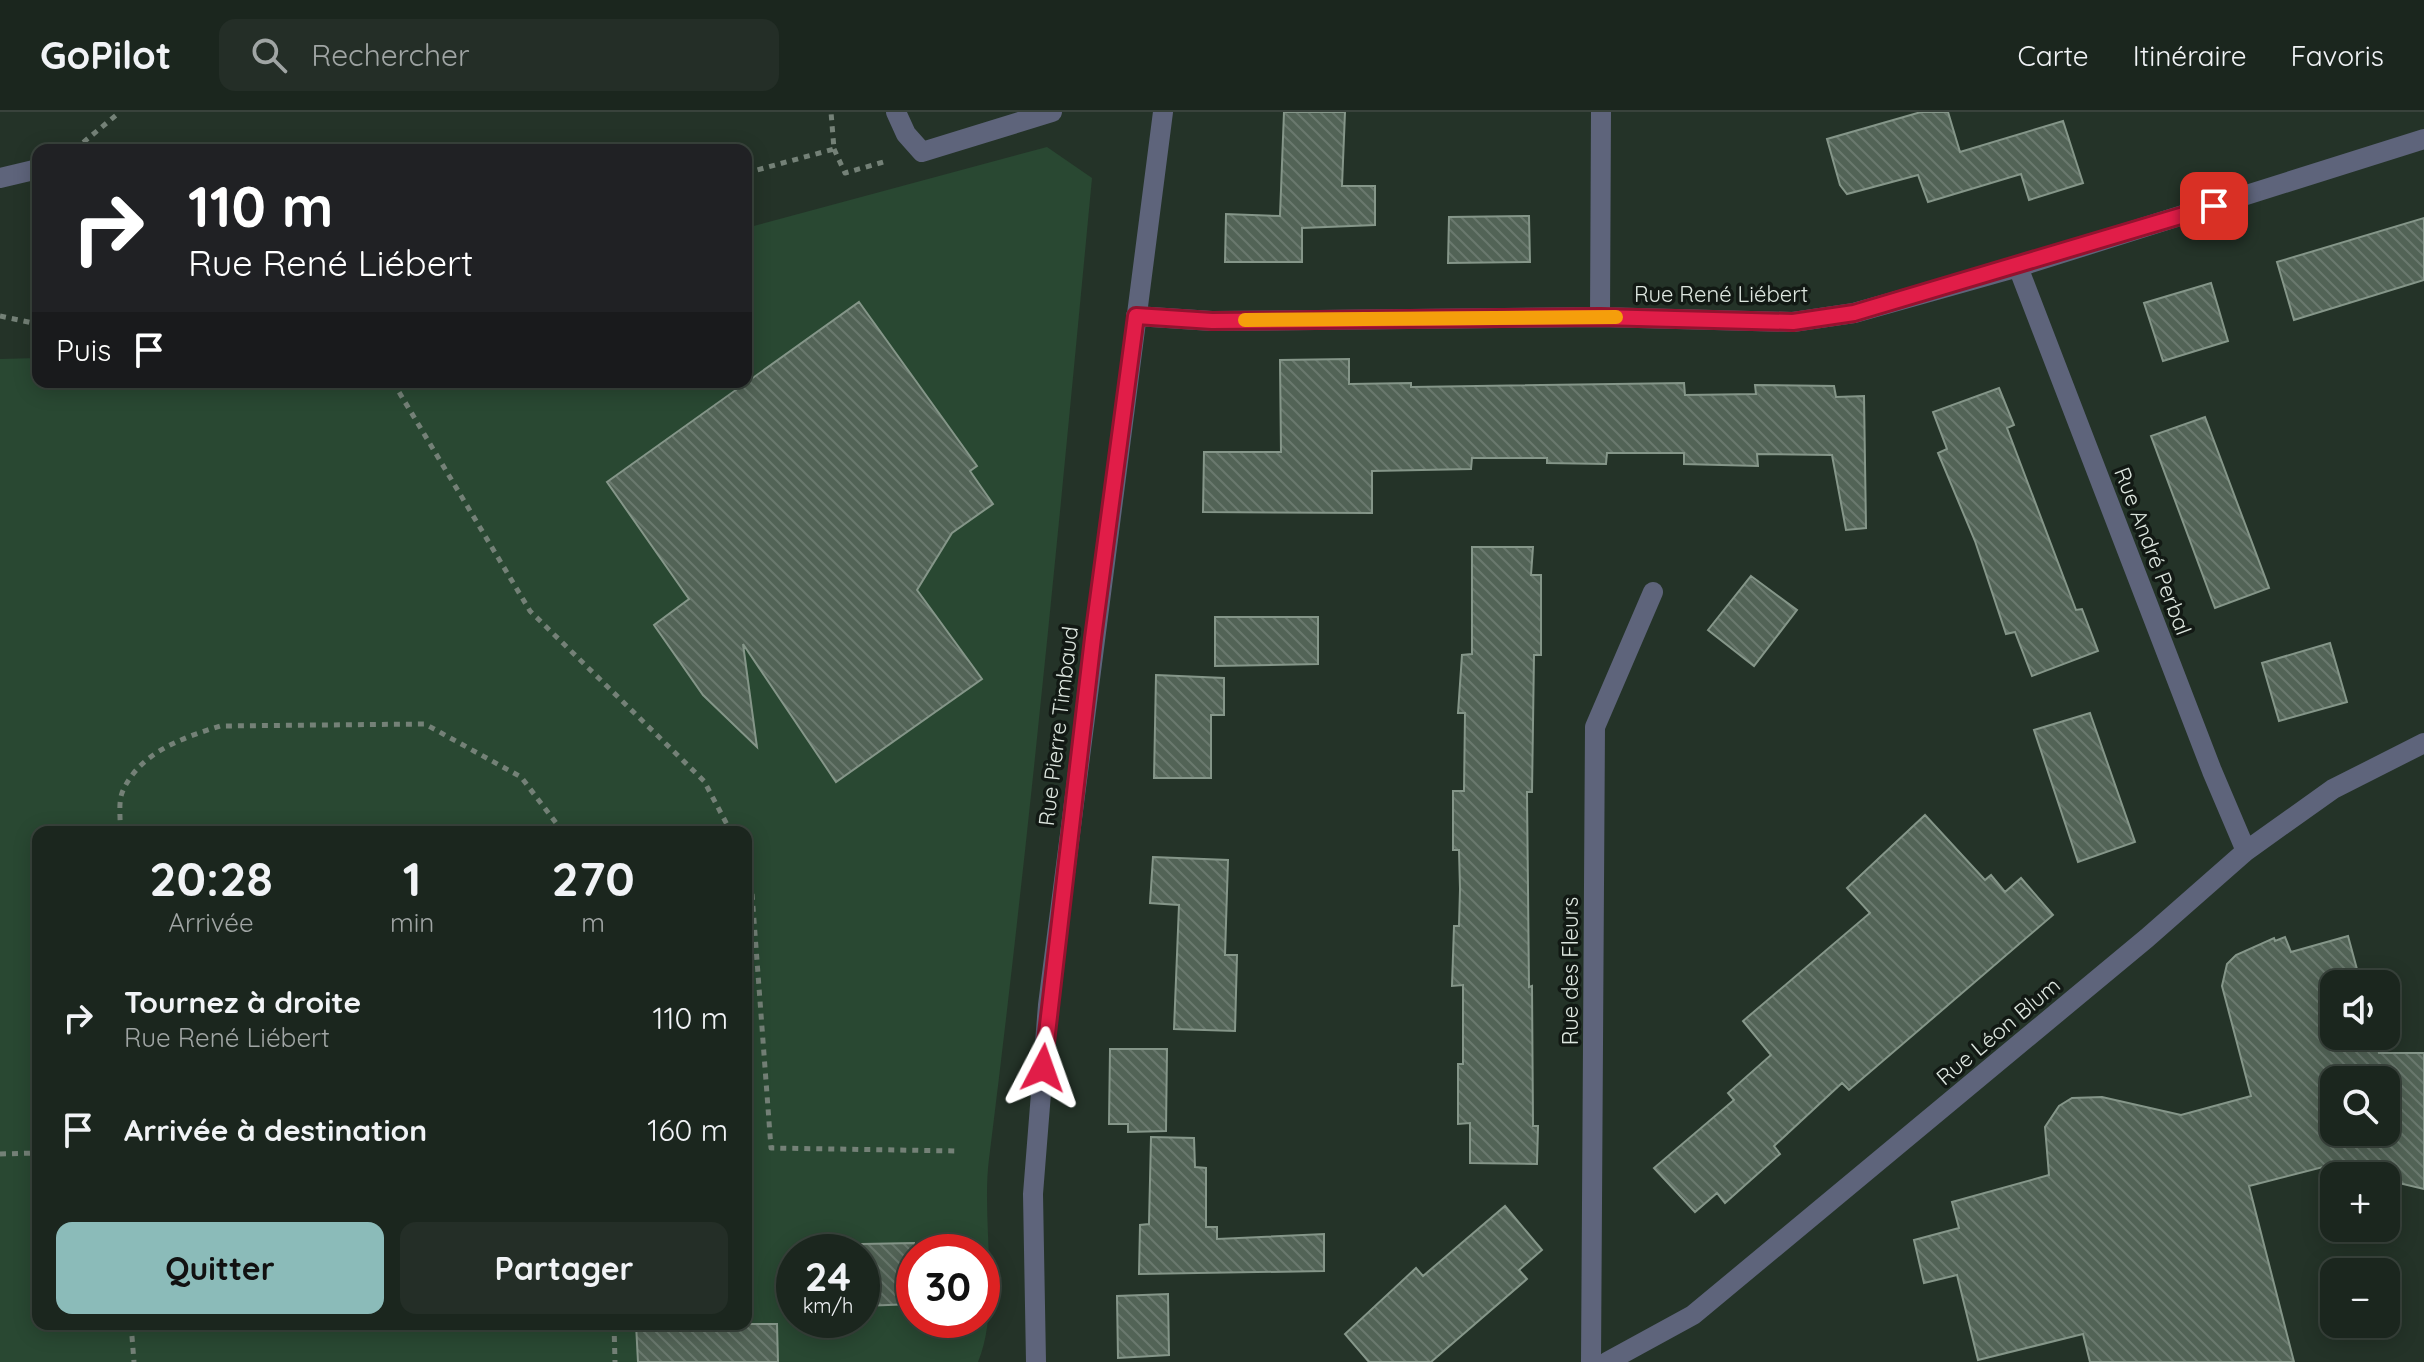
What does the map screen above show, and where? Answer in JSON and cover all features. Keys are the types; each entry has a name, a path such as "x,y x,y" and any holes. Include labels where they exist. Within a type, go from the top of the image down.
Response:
{"street":[{"path":"896,112 906,134 922,152 1052,112"},
{"name":"Rue Pierre Timbaud","path":"1038,1357 1033,1194 1048,1005 1163,112"},
{"path":"1600,317 1601,112"},
{"name":"Rue René Liébert","path":"1136,316 1212,321 1600,317 1793,322 1854,313 2018,267 2424,139"},
{"path":"0,178 32,170"},
{"name":"Rue André Perbal","path":"2018,267 2246,851"},
{"name":"Rue des Fleurs","path":"1591,1362 1595,727 1653,592"},
{"name":"Rue Léon Blum","path":"1607,1362 1693,1315 2147,938 2246,851 2333,789 2424,743"}],"path":[{"path":"81,144 120,112"},
{"path":"831,112 834,149 845,173 922,152"},
{"path":"752,171 834,149"},
{"path":"0,316 32,323"},
{"path":"397,388 530,611 704,781 728,826"},
{"path":"120,826 122,794 151,755 188,736 220,726 425,724 521,777 558,826"},
{"path":"752,883 771,1148 959,1151"},
{"path":"0,1154 32,1153"},
{"path":"131,1330 134,1362"},
{"path":"614,1330 615,1362"}],"green space":[{"path":"1047,147 1092,178 1057,546 989,1159 988,1234 896,1234 896,1338 985,1338 978,1362 0,1362 0,359 32,358 32,388 752,388 752,226"}],"building":[{"path":"1284,112 1345,112 1342,186 1375,186 1375,225 1302,228 1302,262 1225,262 1226,214 1280,216"},
{"path":"1921,112 1948,112 1960,152 2063,121 2083,183 2029,200 2021,174 1928,202 1918,175 1847,194 1840,185 1827,139"},
{"path":"1529,216 1530,262 1448,263 1449,217"},
{"path":"2424,218 2424,280 2294,320 2277,262"},
{"path":"2211,283 2228,341 2163,361 2144,303"},
{"path":"859,302 977,466 970,471 993,504 952,533 917,590 982,679 836,782 743,644 757,747 703,695 654,625 689,599 607,482 739,388 752,388 752,378"},
{"path":"1349,359 1349,384 1411,383 1411,387 1684,383 1685,395 1756,394 1755,385 1834,386 1836,397 1864,396 1866,528 1846,530 1832,455 1757,454 1758,466 1684,464 1684,453 1607,453 1606,464 1547,463 1547,458 1472,458 1471,469 1372,471 1372,513 1203,512 1204,452 1281,452 1280,360"},
{"path":"1999,388 2014,425 2007,428 2076,610 2082,609 2098,651 2032,676 2015,632 2006,634 1975,541 1938,453 1947,449 1933,412"},
{"path":"2205,417 2269,588 2215,608 2151,436"},
{"path":"1472,547 1533,547 1531,575 1541,575 1541,655 1534,655 1532,792 1527,792 1529,987 1532,986 1533,1126 1538,1126 1537,1164 1470,1163 1470,1123 1458,1124 1458,1064 1463,1064 1463,985 1452,986 1454,926 1459,926 1460,889 1459,850 1453,850 1453,791 1464,791 1465,713 1458,713 1462,655 1472,654"},
{"path":"1751,576 1797,610 1754,666 1708,630"},
{"path":"1215,617 1318,617 1318,664 1215,666"},
{"path":"2330,643 2347,702 2279,721 2262,663"},
{"path":"1156,675 1224,678 1224,715 1211,715 1211,778 1154,778"},
{"path":"2090,713 2135,842 2078,862 2034,730"},
{"path":"1925,815 1985,880 1991,875 2005,892 2021,878 2053,915 1849,1090 1842,1083 1774,1146 1780,1154 1725,1203 1717,1193 1695,1212 1654,1168 1734,1100 1728,1093 1771,1055 1743,1021 1870,913 1847,888"},
{"path":"1153,857 1228,860 1225,955 1237,955 1235,1031 1174,1029 1179,905 1150,903"},
{"path":"2348,936 2357,970 2320,970 2320,1050 2424,1053 2424,1189 2400,1183 2400,1162 2320,1162 2320,1168 2249,1186 2294,1362 2090,1362 2083,1334 1978,1360 1957,1275 1924,1283 1914,1240 1959,1228 1952,1202 2049,1175 2045,1127 2059,1106 2072,1098 2102,1097 2181,1115 2251,1096 2222,986 2227,964 2236,955 2274,938 2275,941 2285,937 2291,952"},
{"path":"1110,1049 1167,1049 1166,1131 1128,1132 1128,1124 1109,1124"},
{"path":"1151,1137 1194,1138 1195,1167 1206,1168 1206,1227 1217,1227 1217,1239 1324,1234 1324,1271 1139,1274 1140,1225 1149,1224"},
{"path":"1505,1206 1542,1250 1519,1270 1527,1279 1431,1362 1369,1362 1345,1334 1416,1268 1423,1276"},
{"path":"896,1243 896,1305 880,1305 880,1244"},
{"path":"1168,1294 1169,1355 1118,1358 1117,1296"},
{"path":"752,1324 776,1324 778,1362 638,1362 636,1330 752,1330"}],"slow traffic":[{"path":"1245,320 1616,317"}],"route":[{"path":"1043,1068 1093,638 1136,316 1212,321 1600,317 1793,322 1854,313 2018,267 2214,206"}]}
